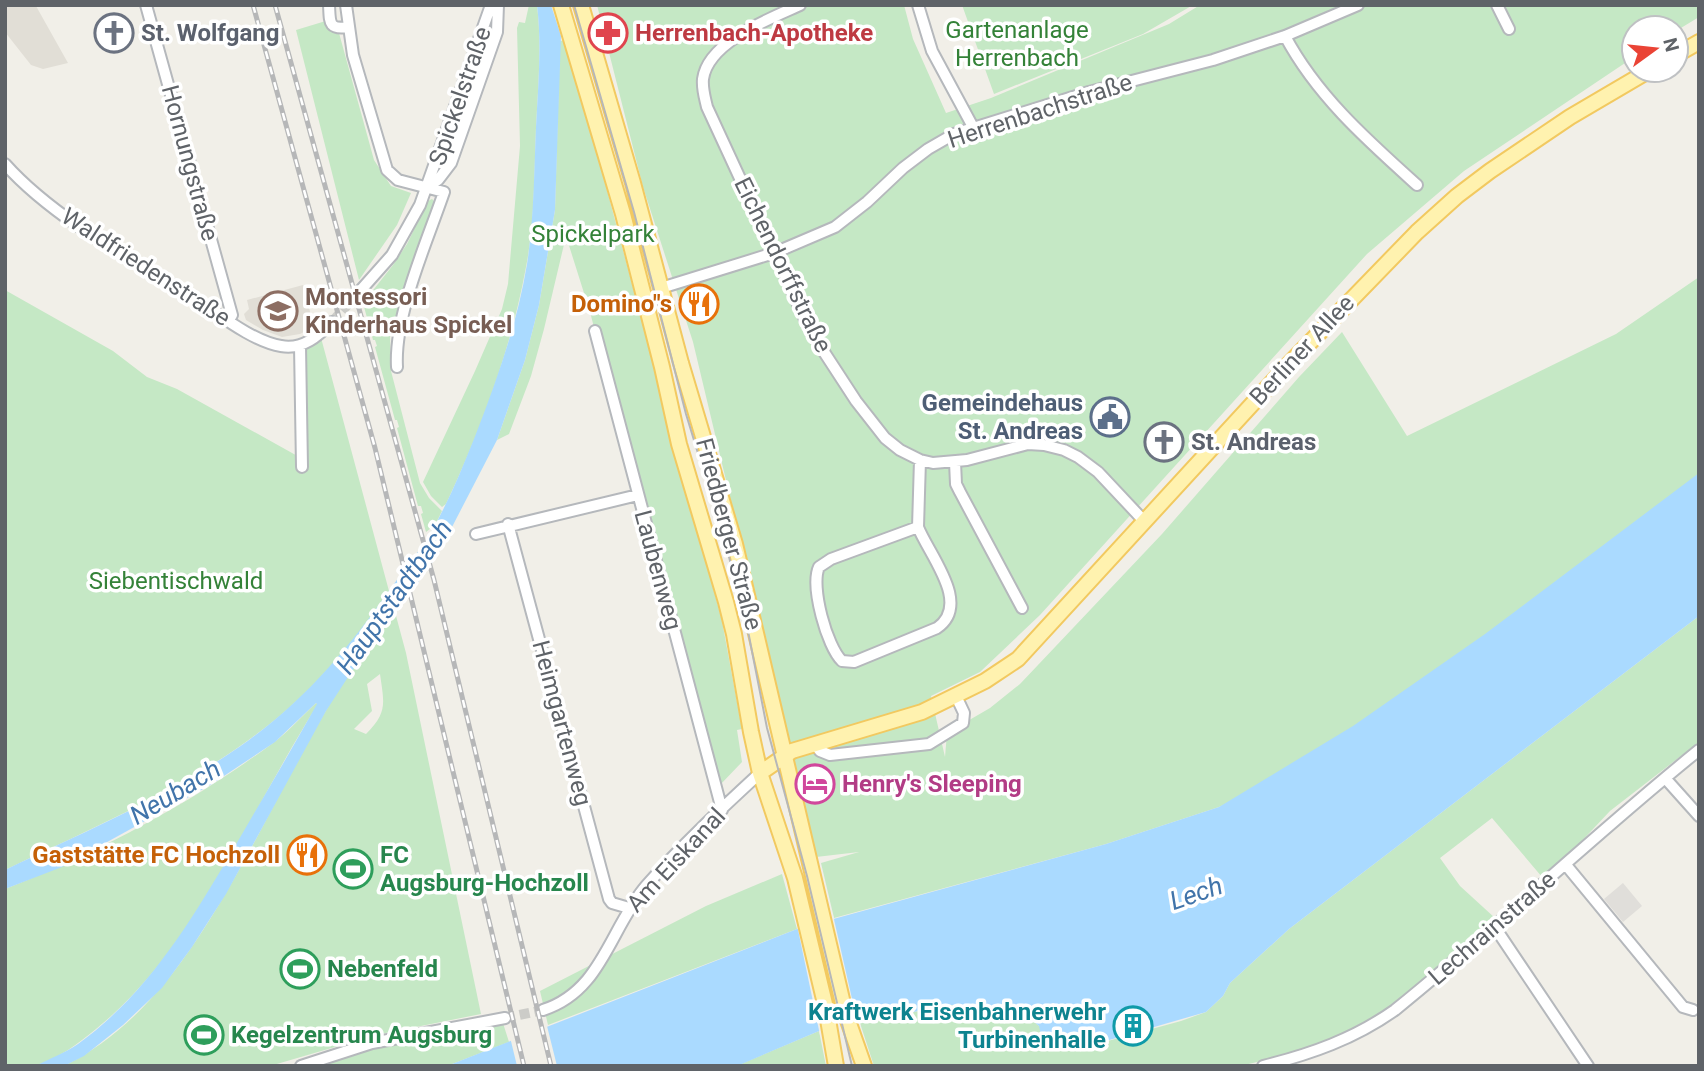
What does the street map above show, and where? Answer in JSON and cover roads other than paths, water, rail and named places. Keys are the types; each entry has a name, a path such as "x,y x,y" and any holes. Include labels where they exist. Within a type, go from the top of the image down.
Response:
{"main road":[{"name":"Friedberger Straße","path":"561,5 623,214 679,444 726,602 760,773 795,878 826,1008 836,1066"},
{"name":"Friedberger Straße","path":"581,7 735,544 845,1012 863,1065"},
{"name":"Berliner Allee","path":"760,773 792,751 819,748 922,712 985,681 1018,659 1352,297 1457,196 1570,117 1626,84"}],"street":[{"name":"Hornungstraße","path":"146,5 232,315 229,320"},
{"path":"330,5 333,26 348,27"},
{"path":"346,5 356,67 387,170 398,180 428,187"},
{"name":"Spickelstraße","path":"360,291 392,255 428,187 491,5"},
{"name":"Spickelstraße","path":"397,367 403,315 444,192 446,173 497,32 498,5"},
{"name":"Eichendorffstraße","path":"800,5 723,46 710,61 704,79 707,107 811,332 856,401 885,438 900,450 920,460 933,463 955,462 1028,444 1064,450 1098,472 1144,521"},
{"path":"918,5 932,51 973,127"},
{"name":"Herrenbachstraße","path":"661,288 774,253 835,226 928,149 954,134 1089,92 1213,60 1285,36 1358,5"},
{"path":"1497,5 1509,29"},
{"path":"1285,36 1322,94 1417,185"},
{"name":"Waldfriedenstraße","path":"5,163 38,197 56,210 229,320 269,343 300,346"},
{"name":"Spickelstraße","path":"428,187 446,173"},
{"name":"Spickelstraße","path":"428,187 444,192"},
{"path":"302,467 300,346 320,334 332,322"},
{"name":"Laubenweg","path":"595,331 722,810"},
{"path":"918,527 831,559 819,567 815,579 822,616 832,648 842,661 854,662 937,628 950,614 947,586 918,527 920,460"},
{"path":"955,462 955,475 960,492 1022,608"},
{"path":"476,534 508,524 638,495"},
{"name":"Heimgartenweg","path":"508,524 609,898 611,903 629,908"},
{"name":"Berliner Allee","path":"819,748 830,755 929,744 962,723 964,713 956,696"},
{"name":"Lechrainstraße","path":"1269,1065 1334,1045 1373,1025 1402,1005 1699,750"},
{"name":"Am Eiskanal","path":"543,1010 562,1004 586,983 595,972 629,908 664,866 760,773"},
{"path":"1665,778 1699,816"},
{"path":"1566,864 1683,1007 1693,1010"},
{"path":"1494,926 1588,1066"},
{"path":"301,1066 372,1043 505,1018"}],"water":[{"path":"537,5 551,5 561,36 555,210 539,305 525,360 497,440 437,556 376,634 326,711 226,894 162,988 123,1025 84,1056 64,1066 35,1066 73,1047 103,1024 146,980 165,956 215,880 317,704 275,742 212,784 62,867 5,889 5,870 161,794 220,759 270,724 308,689 360,630 426,541 448,499 498,375 518,309 527,264 539,66"},
{"name":"Lech","path":"1699,473 1699,616 1289,929 1230,983 1223,996 1206,1012 1085,1047 1055,1043 1041,1035 1039,1026 1027,1016 978,1005 948,1005 819,1031 737,1066 447,1066 797,929 1106,844 1219,807 1353,726 1485,634"}],"tunnel":[{"path":"332,322 360,291"},
{"path":"505,1018 543,1010"}],"tram line":[{"path":"574,5 634,212 686,414 726,545 749,636 767,728 807,876 852,1066"}],"railway":[{"path":"253,5 375,448 524,1066"},
{"path":"275,5 434,580 551,1066"}],"place":[{"name":"St. Wolfgang","path":"114,33"},
{"name":"Herrenbach-Apotheke","path":"608,33"},
{"name":"Domino\"s","path":"699,304"},
{"name":"Montessori Kinderhaus Spickel","path":"278,311"},
{"name":"Gemeindehaus St. Andreas","path":"1110,417"},
{"name":"St. Andreas","path":"1164,442"},
{"name":"Henry's Sleeping","path":"815,784"},
{"name":"Gaststätte FC Hochzoll","path":"307,855"},
{"name":"FC Augsburg-Hochzoll","path":"353,869"},
{"name":"Nebenfeld","path":"300,969"},
{"name":"Kraftwerk Eisenbahnerwehr Turbinenhalle","path":"1133,1026"},
{"name":"Kegelzentrum Augsburg","path":"204,1035"}],"park label":[{"name":"Gartenanlage Herrenbach","path":"1017,44"},
{"name":"Spickelpark","path":"593,234"},
{"name":"Siebentischwald","path":"176,581"}],"water label":[{"name":"Hauptstadtbach","path":"394,597"},
{"name":"Neubach","path":"175,792"}]}
